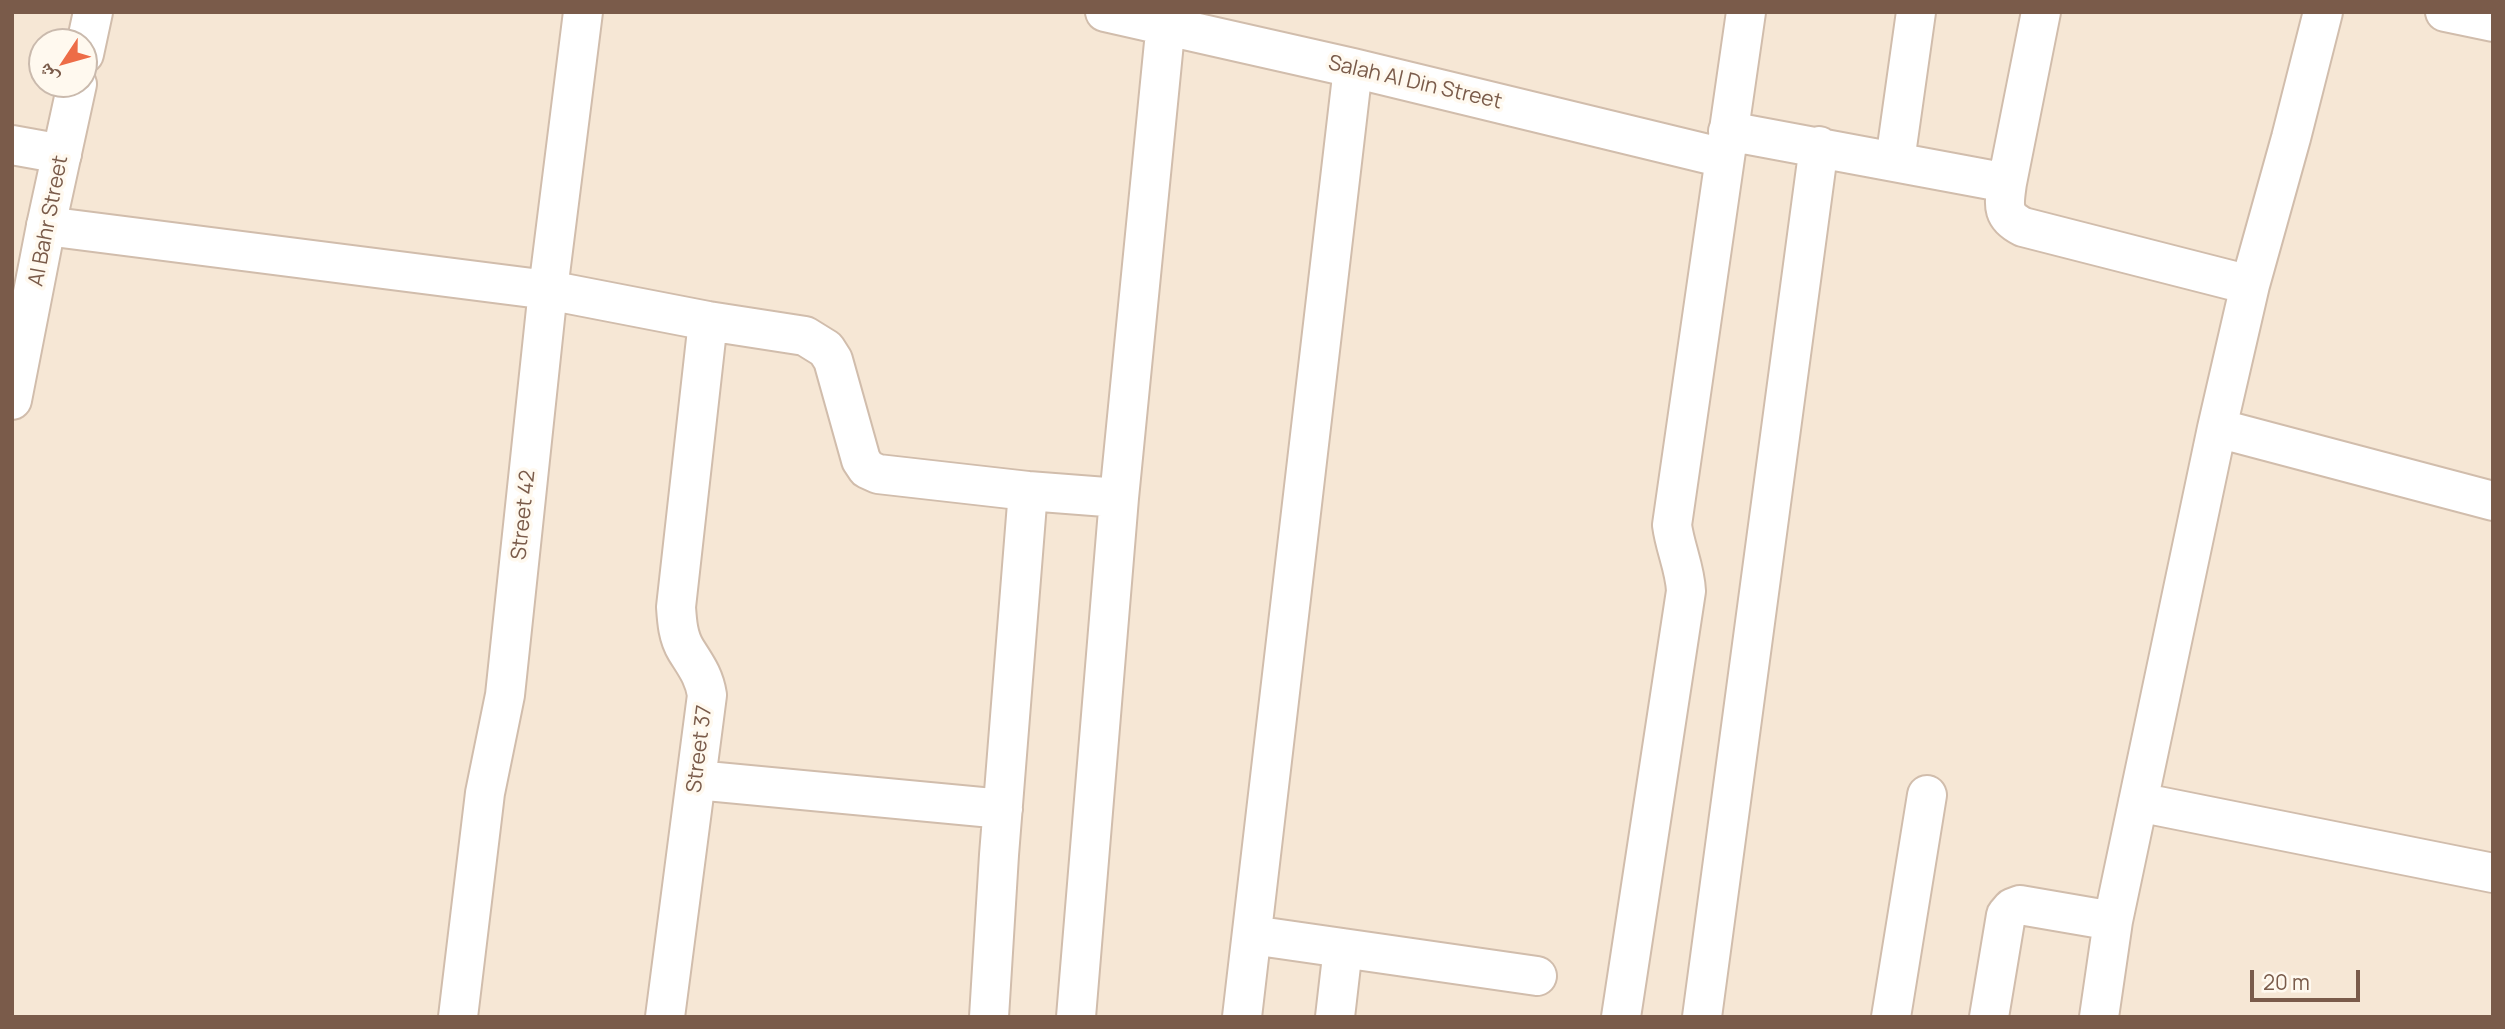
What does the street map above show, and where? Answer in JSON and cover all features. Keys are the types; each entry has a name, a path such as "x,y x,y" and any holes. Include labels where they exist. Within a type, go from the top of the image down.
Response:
{"street":[{"name":"Street 42","path":"458,1017 485,793 505,695 548,290 583,12"},
{"name":"Salah Al Din Street","path":"1105,12 1166,18 1353,68 1726,144 1819,146 2007,183"},
{"path":"1621,1017 1686,591 1684,566 1674,540 1672,525 1745,12"},
{"path":"1895,161 1916,12"},
{"path":"2041,12 2007,183 2005,211 2013,222 2023,227 2250,285"},
{"path":"2099,1017 2113,920 2217,428 2250,285 2323,12"},
{"path":"2445,12 2493,22"},
{"path":"1076,1017 1119,498 1166,18"},
{"path":"1242,1017 1353,68"},
{"name":"Al Bahr Street","path":"12,400 74,98"},
{"path":"12,145 62,154"},
{"path":"1702,1017 1819,146"},
{"path":"46,226 548,290 708,321 804,335 825,349 833,360 856,447 867,469 894,477 1119,498"},
{"name":"Street 37","path":"665,1017 707,695 701,671 680,636 676,607 708,321"},
{"path":"2217,428 2493,501"},
{"path":"989,1017 1028,491"},
{"path":"696,780 1003,809"},
{"path":"1891,1017 1927,795"},
{"path":"2138,802 2493,873"},
{"path":"1989,1017 2006,915 2012,908 2020,905 2113,920"},
{"path":"1252,935 1537,976"},
{"path":"1335,1017 1343,948"}],"shaded area":[{"path":"12,12 2493,12 2493,1017 12,1017"}]}
